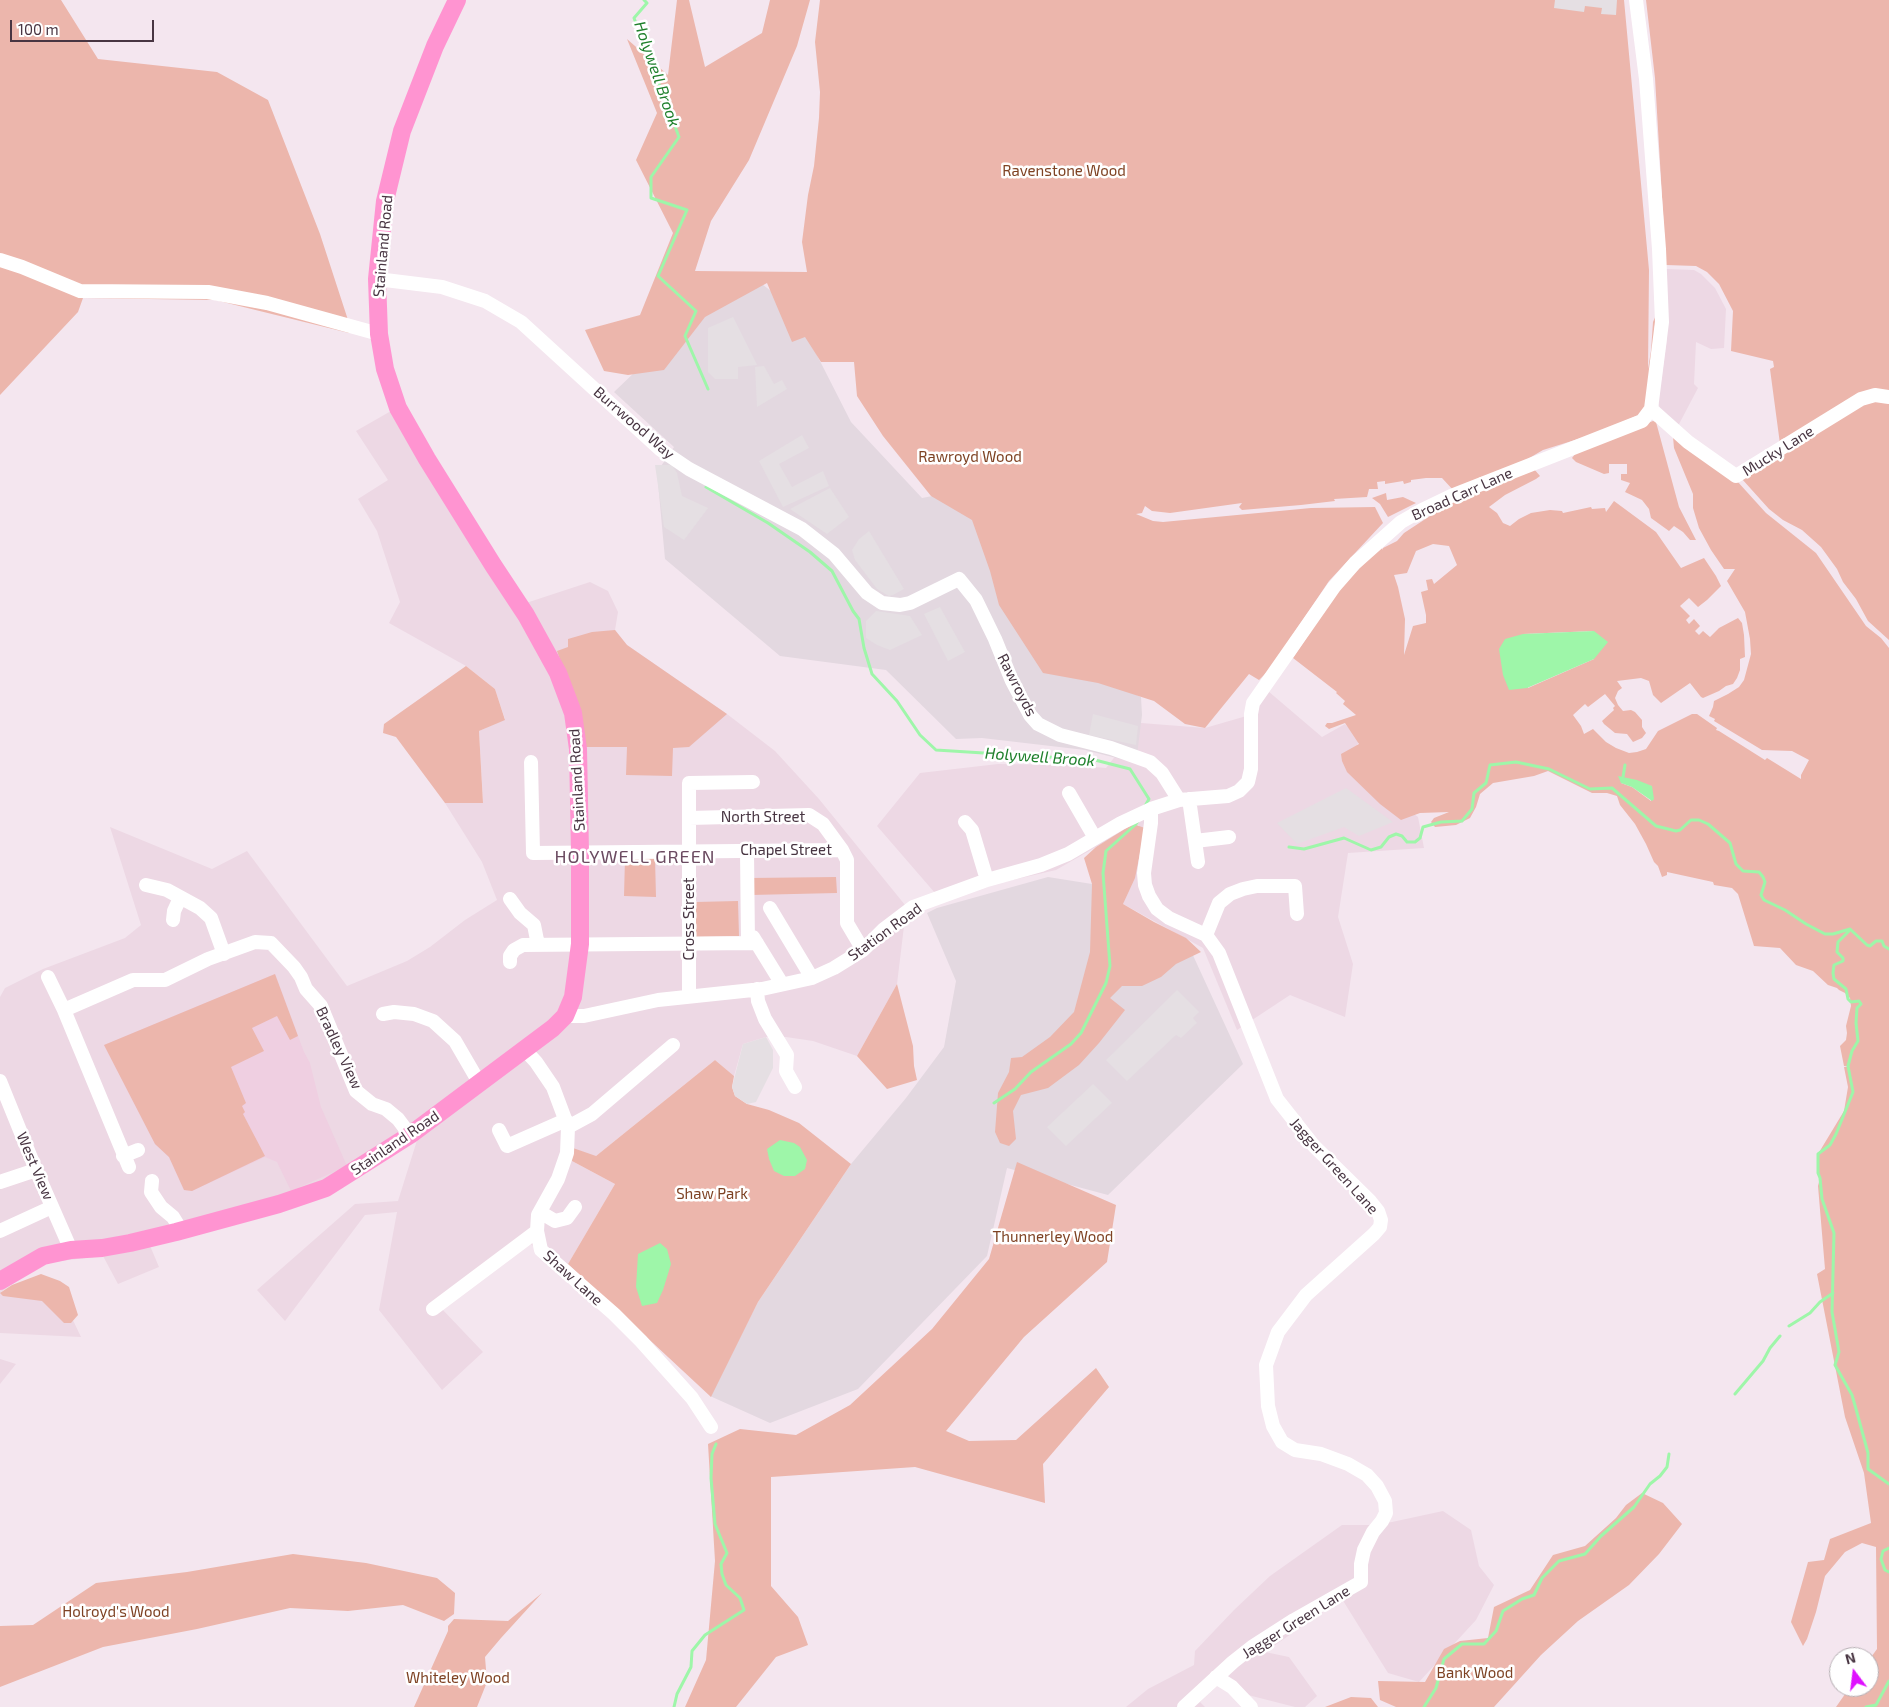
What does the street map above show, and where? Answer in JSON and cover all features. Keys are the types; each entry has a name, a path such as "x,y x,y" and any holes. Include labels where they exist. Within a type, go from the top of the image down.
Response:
{"main road":[{"name":"Stainland Road","path":"0,1281 43,1256 71,1250 102,1248 130,1243 279,1204 326,1188 410,1135 553,1028 565,1016 573,997 580,944 580,852 578,749 572,713 558,673 526,615 493,566 398,408 385,368 379,334 377,279 385,201 402,131 435,46 458,0"}],"street":[{"path":"1636,0 1646,79 1660,249 1662,322 1651,409"},
{"path":"0,260 80,291 208,292 267,303 379,334"},
{"name":"Burrwood Way","path":"377,279 442,286 485,301 521,322 661,450 689,469 802,529 834,554 866,593 882,603 900,605 910,603 960,579"},
{"name":"Mucky Lane","path":"1651,409 1688,442 1736,476 1861,399 1875,394 1889,397"},
{"name":"Broad Carr Lane","path":"1134,817 1150,809 1184,800 1228,796 1239,792 1246,785 1251,769 1251,711 1257,698 1334,587 1355,563 1396,526 1411,516 1451,496 1642,421 1651,409"},
{"name":"Rawroyds","path":"960,579 976,600 995,638 1012,681 1030,715 1038,724 1060,735 1111,748 1150,762 1162,773 1184,800"},
{"name":"Chapel Street","path":"531,762 533,853 747,851 844,855"},
{"name":"Cross Street","path":"690,996 688,783 752,782"},
{"path":"1069,793 1095,838"},
{"path":"1184,800 1195,841 1198,862"},
{"path":"1150,809 1152,823 1144,873 1145,885 1157,909 1170,918 1206,935 1219,903 1230,894 1257,886 1295,886 1298,914"},
{"name":"North Street","path":"689,818 809,815 823,824 844,855"},
{"name":"Station Road","path":"565,1016 584,1016 658,1000 757,989 812,978 834,968 863,950 884,929 913,907 987,880 1041,865 1068,854 1134,817"},
{"path":"966,822 972,830 987,880"},
{"path":"1195,841 1229,837"},
{"path":"747,851 748,928 752,943 782,984"},
{"path":"844,855 847,923 863,950"},
{"path":"146,885 167,890 200,908 211,918 224,954"},
{"path":"174,920 174,911 180,898"},
{"path":"510,899 520,913 534,925 538,945"},
{"path":"770,908 812,978"},
{"name":"Jagger Green Lane","path":"1206,935 1219,953 1276,1099 1314,1146 1353,1182 1374,1206 1381,1220 1380,1227 1374,1234 1347,1256 1306,1295 1278,1332 1266,1365 1268,1406 1272,1426 1282,1442 1295,1450 1321,1454 1348,1464 1367,1475 1378,1486 1385,1501 1386,1513 1364,1550 1361,1564 1361,1582 1258,1642 1216,1677"},
{"name":"Bradley View","path":"64,1010 133,980 165,980 208,959 255,942 271,943 294,967 306,989 321,1006 356,1091 372,1104 386,1109 398,1119 410,1135"},
{"path":"510,962 510,956 514,950 523,945 752,943"},
{"path":"48,977 64,1010 126,1161 138,1150"},
{"path":"757,989 758,1001 765,1019 787,1055 786,1071 795,1087"},
{"path":"383,1014 394,1012 414,1014 433,1022 455,1041 480,1084"},
{"path":"499,1130 507,1146 592,1114 673,1045"},
{"name":"Shaw Lane","path":"524,1049 536,1062 553,1087 567,1123 567,1152 558,1179 538,1214 537,1231 541,1250 641,1340 692,1398 711,1427"},
{"name":"West View","path":"0,1081 71,1250"},
{"path":"0,1182 36,1170"},
{"path":"152,1181 151,1192 161,1207 173,1217 182,1230"},
{"path":"0,1231 52,1207"},
{"path":"538,1214 545,1215 555,1221 567,1218 575,1207"},
{"path":"433,1309 537,1231"},
{"path":"1184,1707 1216,1677 1232,1687 1251,1707"}],"shaded area":[{"path":"1555,0 1617,0 1616,15 1601,14 1602,8 1585,6 1584,12 1554,8"},
{"path":"1666,269 1694,270 1701,274 1715,288 1726,309 1724,348 1711,349 1696,342 1694,384 1698,388 1678,426 1660,409 1658,402 1667,340"},
{"path":"758,281 793,308 851,422 922,498 959,491 1039,650 1141,697 1142,715 1136,763 1085,750 982,738 956,739 886,670 780,656 665,559 657,472 674,447 614,392 706,304"},
{"path":"733,317 757,365 738,367 738,379 715,379 708,372 708,328"},
{"path":"764,366 774,384 782,380 787,389 757,407 755,367"},
{"path":"391,411 526,603 590,582 608,591 618,612 615,630 627,645 727,714 775,751 819,799 905,905 935,893 877,826 920,773 998,764 1072,765 1106,768 1141,723 1205,728 1254,712 1268,691 1322,737 1345,724 1360,740 1346,764 1418,817 1424,848 1348,853 1338,917 1353,964 1345,1017 1290,995 1237,1030 1203,948 1123,904 1139,825 1056,870 995,884 905,918 897,984 857,1056 813,1041 786,1037 766,1037 743,1044 734,1076 715,1060 596,1156 572,1161 615,1184 568,1264 558,1271 529,1242 442,1309 483,1352 442,1390 379,1310 397,1212 365,1215 285,1321 257,1290 355,1204 398,1201 419,1134 325,1192 148,1241 159,1267 118,1284 103,1256 43,1263 1,1292 58,1289 81,1337 0,1333 0,997 5,988 43,969 125,938 141,925 110,827 212,869 247,851 347,986 407,961 497,900 482,862 445,803 483,802 479,731 505,719 495,689 466,666 389,623 400,602 377,531 358,499 388,480 356,431"},
{"path":"802,435 809,448 779,464 792,487 823,471 829,486 783,507 759,461"},
{"path":"655,465 672,465 677,473 682,496 708,508 684,540 664,527"},
{"path":"830,488 849,517 827,534 790,509"},
{"path":"869,531 904,589 893,595 889,596 877,589 855,560 852,550 859,539"},
{"path":"940,607 965,652 948,661 924,614"},
{"path":"876,611 910,616 922,635 890,650 877,645 866,638 866,621"},
{"path":"1594,631 1608,642 1594,659 1527,688 1509,690 1503,675 1499,649 1505,639 1523,634"},
{"path":"1093,714 1138,726 1136,745 1089,735"},
{"path":"1618,776 1637,780 1652,786 1654,799 1652,801 1632,787 1621,783"},
{"path":"1346,788 1393,822 1359,836 1344,827 1297,844 1277,823"},
{"path":"1048,877 1092,884 1191,951 1243,1064 1108,1195 1007,1168 987,1256 858,1389 770,1423 710,1396 758,1302 851,1164 906,1098 944,1047 956,981 927,913 937,908"},
{"path":"275,974 304,1052 310,1063 321,1107 347,1166 291,1191 277,1162 265,1157 192,1191 184,1190 169,1157 155,1144 104,1045"},
{"path":"1177,990 1199,1012 1193,1018 1197,1023 1181,1038 1176,1035 1127,1081 1106,1060"},
{"path":"766,1037 773,1050 773,1068 756,1102 747,1104 735,1096 732,1087 743,1044"},
{"path":"1093,1084 1112,1103 1066,1146 1047,1127"},
{"path":"780,1140 794,1143 800,1147 807,1160 805,1169 795,1176 784,1176 774,1171 769,1159 767,1149"},
{"path":"660,1243 667,1249 671,1264 657,1303 642,1306 636,1287 638,1254"},
{"path":"0,1359 16,1364 0,1384"},
{"path":"1443,1511 1471,1530 1479,1566 1494,1585 1476,1620 1419,1682 1388,1673 1342,1599 1265,1652 1289,1657 1317,1696 1305,1707 1295,1707 1248,1695 1225,1679 1200,1702 1205,1707 1126,1707 1148,1689 1194,1665 1195,1651 1234,1610 1270,1576 1342,1525 1371,1525"}],"green space":[{"path":"0,0 61,0 98,59 217,72 268,100 320,234 348,320 349,333 215,300 83,298 78,312 0,395"},
{"path":"677,0 689,0 705,67 762,33 770,0 810,0 797,46 749,160 711,221 695,271 807,272 802,242 814,166 819,118 820,92 815,42 820,0 1624,0 1649,270 1648,369 1653,322 1656,315 1646,412 1591,435 1543,450 1514,467 1454,491 1442,478 1426,478 1411,480 1411,482 1404,484 1403,481 1385,484 1385,481 1377,482 1378,489 1369,489 1367,497 1334,499 1335,501 1301,505 1242,510 1239,507 1242,503 1170,513 1152,511 1145,506 1142,513 1136,514 1153,521 1163,522 1311,508 1375,507 1383,523 1329,581 1269,670 1259,680 1249,674 1205,728 1185,724 1154,701 1098,683 1043,673 999,605 990,571 972,520 931,496 883,436 857,396 854,362 821,362 805,337 792,342 767,283 705,317 664,370 628,375 604,371 585,330 640,315 673,233 636,160 657,113 627,39 668,75"},
{"path":"1646,0 1889,0 1889,394 1882,392 1780,444 1770,369 1774,367 1773,361 1731,351 1733,311 1719,284 1707,272 1696,266 1666,265 1655,78"},
{"path":"1865,399 1889,400 1889,640 1868,621 1856,599 1843,582 1837,569 1821,547 1802,530 1783,520 1769,509 1742,479"},
{"path":"1653,421 1656,422 1679,507 1696,540 1690,540 1674,526 1669,531 1651,518 1649,509 1642,500 1625,492 1630,483 1621,480 1621,474 1627,474 1627,464 1609,464 1609,473 1604,474 1576,462 1572,458 1575,454 1613,436"},
{"path":"1673,437 1737,481 1766,513 1816,553 1866,626 1881,638 1889,648 1889,1707 1836,1707 1843,1697 1879,1697 1876,1547 1862,1543 1845,1552 1825,1576 1816,1612 1803,1646 1791,1622 1808,1562 1824,1560 1830,1539 1871,1523 1864,1473 1845,1417 1817,1274 1825,1269 1818,1186 1820,1178 1818,1173 1818,1154 1844,1111 1848,1087 1844,1067 1850,1067 1844,1066 1840,1046 1846,1040 1846,1026 1851,1006 1850,998 1837,988 1828,985 1813,971 1796,965 1780,948 1754,946 1738,894 1732,888 1667,872 1667,875 1662,877 1635,824 1620,805 1617,796 1607,793 1592,793 1548,771 1534,776 1493,783 1480,794 1470,818 1456,825 1435,827 1431,822 1434,818 1449,812 1420,813 1401,820 1380,804 1347,772 1341,754 1359,744 1345,723 1329,729 1325,726 1327,723 1356,715 1343,704 1345,701 1337,692 1293,658 1339,589 1381,546 1383,550 1383,548 1397,541 1404,533 1456,499 1534,469 1540,476 1505,495 1489,507 1497,513 1503,523 1510,526 1531,513 1550,510 1562,511 1563,513 1591,507 1592,509 1605,508 1606,512 1614,501 1656,532 1681,568 1704,558 1716,576 1721,586 1707,600 1698,607 1689,598 1680,606 1690,616 1686,620 1689,624 1694,619 1700,626 1695,631 1699,635 1703,631 1710,637 1719,628 1738,618 1742,623 1745,657 1740,659 1740,670 1733,684 1703,698 1690,683 1661,703 1653,695 1649,681 1641,678 1617,681 1622,688 1618,691 1615,698 1618,705 1623,711 1631,710 1635,712 1642,720 1642,727 1646,733 1642,738 1633,742 1627,734 1615,733 1604,724 1602,721 1614,710 1615,706 1605,694 1588,707 1585,704 1573,715 1584,734 1593,729 1606,742 1616,748 1629,753 1637,752 1646,749 1658,731 1692,714 1697,714 1717,728 1716,730 1765,760 1767,758 1801,779 1801,775 1809,760 1792,751 1762,750 1714,721 1715,719 1709,716 1714,701 1739,687 1744,680 1751,654 1750,639 1745,612 1727,581 1735,569 1724,569 1711,550 1699,528 1693,508 1693,494 1674,448","holes":["1433,544 1449,546 1457,565 1434,584 1432,579 1426,580 1428,590 1421,592 1426,623 1413,626 1404,655 1405,619 1394,575 1407,573 1416,551","1594,631 1594,659 1528,688 1523,634","1621,783 1652,786 1651,801 1632,787"]},
{"path":"1386,493 1387,500 1403,497 1416,503 1388,517 1380,504 1372,498"},
{"path":"615,630 627,645 727,714 689,747 673,748 672,776 626,775 627,747 585,747 580,716 557,651 568,647 568,639 592,632"},
{"path":"466,666 495,689 505,720 479,731 483,803 445,803 396,737 383,733 384,724"},
{"path":"1133,824 1145,828 1135,878 1123,904 1186,938 1201,952 1176,964 1161,977 1142,986 1122,986 1110,998 1125,1010 1079,1065 1048,1088 1021,1095 1013,1111 1016,1139 1009,1146 1000,1143 995,1132 998,1093 1009,1072 1011,1058 1022,1057 1050,1037 1074,1012 1090,952 1092,884 1084,858 1096,847"},
{"path":"625,858 655,858 656,897 624,896"},
{"path":"836,877 837,893 751,895 750,878"},
{"path":"738,901 739,936 696,937 696,902"},
{"path":"275,974 298,1036 290,1040 277,1016 252,1028 264,1051 231,1067 246,1103 242,1106 245,1112 243,1114 265,1156 192,1191 184,1190 169,1157 155,1144 104,1045"},
{"path":"897,984 913,1046 917,1080 887,1089 857,1056"},
{"name":"Shaw Park","path":"715,1060 734,1076 732,1087 735,1096 747,1104 769,1110 799,1123 851,1164 758,1302 711,1397 568,1264 615,1184 572,1161 573,1148 596,1156"},
{"name":"Thunnerley Wood","path":"1017,1162 1116,1205 1107,1262 1024,1337 946,1431 969,1441 1016,1440 1096,1368 1109,1387 1043,1464 1045,1503 915,1467 771,1477 771,1586 798,1617 808,1645 776,1657 736,1707 685,1707 706,1660 715,1561 708,1444 740,1429 796,1435 850,1405 932,1329 989,1259"},
{"path":"41,1274 60,1281 69,1287 78,1315 71,1323 64,1323 42,1301 3,1296 0,1293 12,1285"},
{"name":"Bank Wood","path":"1642,1493 1663,1503 1682,1524 1659,1554 1629,1585 1578,1621 1541,1655 1494,1707 1396,1707 1380,1700 1378,1681 1425,1682 1444,1649 1460,1641 1488,1638 1494,1607 1530,1590 1553,1555 1585,1546 1616,1518 1626,1505"},
{"name":"Holroyd's Wood","path":"293,1554 366,1563 437,1578 455,1593 454,1614 444,1621 403,1605 348,1611 290,1608 197,1629 103,1647 0,1687 0,1626 33,1625 96,1583 187,1572"},
{"name":"Whiteley Wood","path":"542,1593 485,1657 487,1682 477,1707 414,1707 448,1631 448,1626 454,1619 508,1621"},
{"path":"1351,1697 1371,1698 1378,1707 1325,1707"}],"waterway":[{"name":"Holywell Brook","path":"644,0 647,3 634,18 679,137 651,177 651,198 687,210 658,276 696,311 685,336 708,389"},
{"name":"Holywell Brook","path":"706,487 768,523 810,552 832,571 859,619 864,648 872,674 897,701 920,735 936,750 1095,760 1130,769 1149,799 1145,806"},
{"path":"1289,847 1304,849 1344,838 1371,850 1381,847 1389,837 1396,834 1402,836 1407,842 1415,842 1420,838 1423,827 1441,822 1462,821 1472,809 1474,793 1486,783 1490,765 1516,762 1549,769 1590,789 1612,788 1656,826 1676,831 1680,830 1691,820 1699,820 1708,824 1730,843 1736,864 1743,871 1759,872 1763,877 1765,882 1761,895 1764,900 1825,934 1833,934 1850,929 1867,945 1870,946 1876,941 1882,941 1884,946 1889,949"},
{"path":"1623,777 1625,765"},
{"name":"Holywell Brook","path":"994,1103 1015,1089 1031,1072 1071,1044 1081,1033 1106,983 1110,966 1103,873 1106,851 1138,821"},
{"path":"1849,931 1838,942 1837,952 1843,958 1843,961 1834,965 1833,973 1834,979 1846,989 1848,999 1851,1002 1859,1001 1861,1004 1857,1008 1858,1041 1852,1051 1848,1066 1853,1092 1830,1145 1818,1154 1818,1173 1822,1199 1834,1233 1832,1312 1839,1352 1835,1365 1852,1395 1868,1453 1868,1469 1889,1484"},
{"path":"1789,1326 1810,1313 1820,1302 1833,1293"},
{"path":"1735,1394 1763,1361 1770,1348 1780,1336"},
{"name":"Holywell Brook","path":"674,1707 677,1694 691,1667 692,1651 705,1635 744,1610 740,1598 726,1585 722,1574 721,1564 727,1553 715,1524 711,1478 712,1454 716,1444"},
{"path":"1424,1707 1436,1688 1444,1659 1462,1644 1484,1644 1496,1631 1503,1611 1522,1599 1534,1595 1542,1578 1559,1561 1585,1554 1601,1536 1634,1507 1650,1484 1667,1467 1669,1454"},
{"path":"1889,1548 1883,1551 1881,1559 1885,1570 1889,1572"},
{"path":"1866,1707 1876,1705 1889,1681"}],"district":[{"name":"HOLYWELL GREEN","path":"635,857"}],"park label":[{"name":"Ravenstone Wood","path":"1064,171"},
{"name":"Rawroyd Wood","path":"970,457"}]}
